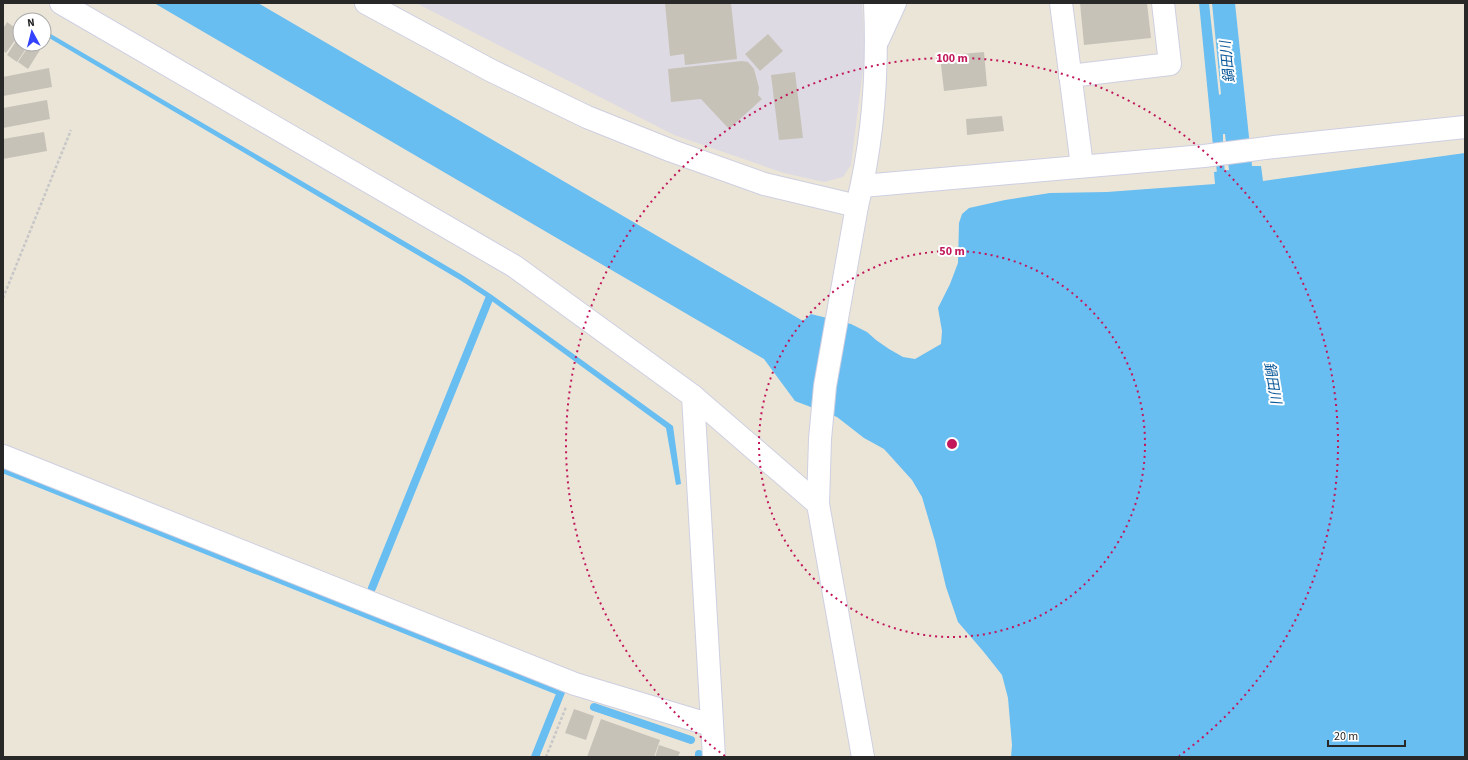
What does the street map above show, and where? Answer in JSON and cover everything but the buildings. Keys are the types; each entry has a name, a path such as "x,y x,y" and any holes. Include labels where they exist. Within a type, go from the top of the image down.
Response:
{"street":[{"path":"61,3 514,266 693,396 818,504"},
{"path":"366,3 490,70 587,118 672,151 764,184 860,196 1082,166 1204,156 1274,147 1465,127"},
{"path":"863,757 818,504 820,439 826,386 860,196 873,103 876,43 875,3"},
{"path":"876,43 895,3"},
{"path":"1061,3 1082,166"},
{"path":"1070,76 1170,64 1163,3"},
{"path":"693,396 714,757"},
{"path":"3,456 575,684 711,725"}],"path":[{"path":"3,298 71,130"},
{"path":"546,757 575,684"}],"shaded area":[{"path":"416,3 862,3 865,53 851,165 843,177 824,182 784,173 674,135"}],"water":[{"name":"鍋田川","path":"154,3 258,3 803,321 811,314 851,324 867,332 876,340 903,357 915,359 941,344 942,331 938,308 950,284 958,263 959,223 962,214 969,208 1005,200 1050,193 1107,192 1215,184 1214,172 1229,170 1225,134 1223,134 1223,144 1213,146 1199,3 1209,3 1219,95 1221,94 1212,3 1235,3 1252,166 1261,166 1263,181 1465,153 1465,757 1011,757 1012,745 1008,698 1002,675 958,622 946,587 935,541 922,497 912,480 884,449 864,438 837,417 795,401 764,359"},
{"path":"52,35 462,275 492,295 673,426 681,484 676,485 666,428 489,299 460,280 52,40"}],"waterway":[{"path":"1219,155 1222,181"},
{"path":"372,588 489,299"},
{"path":"3,469 561,692 535,757"},
{"path":"594,707 691,740"}]}
